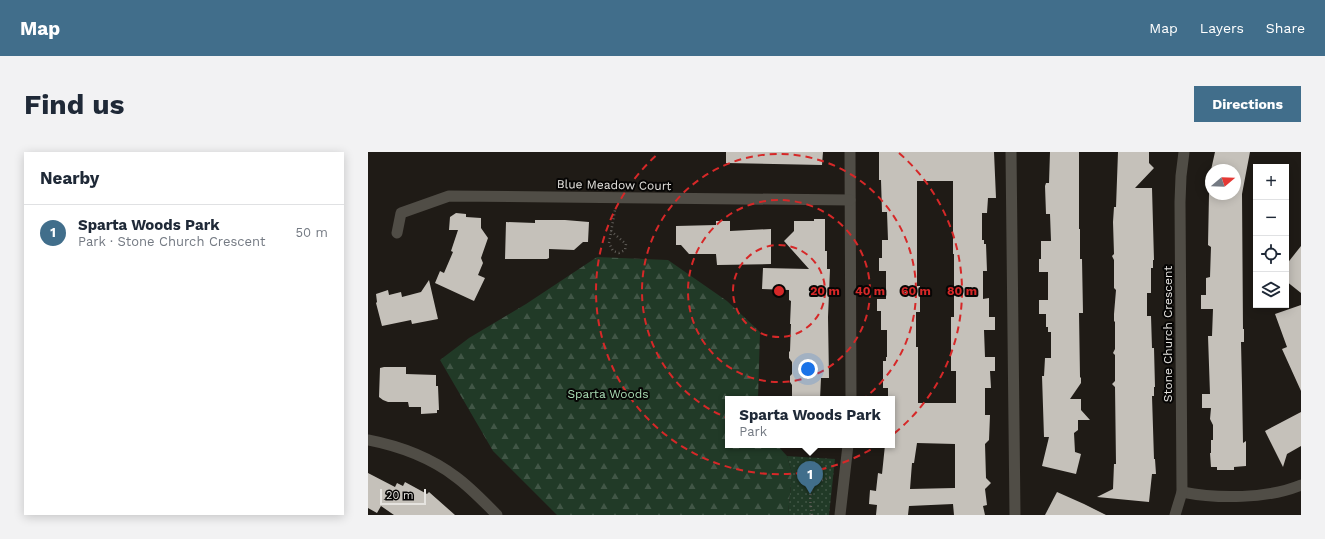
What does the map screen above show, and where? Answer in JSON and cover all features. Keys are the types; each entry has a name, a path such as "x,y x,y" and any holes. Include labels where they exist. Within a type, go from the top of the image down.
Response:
{"street":[{"path":"850,152 851,396"},
{"path":"1011,152 1015,515"},
{"name":"Stone Church Crescent","path":"1175,515 1182,492 1180,202 1184,152"},
{"name":"Blue Meadow Court","path":"397,233 401,212 449,196 850,200"},
{"path":"368,440 404,450 433,462 445,469 464,484 497,515"},
{"path":"840,515 848,448"},
{"path":"1182,492 1200,496 1245,496 1276,493 1301,485"}],"path":[{"path":"611,231 626,244 625,250 619,253 613,251 609,243 611,231 618,198"},
{"path":"812,515 810,494 813,486 820,479 832,477"}],"green space":[{"name":"Sparta Woods","path":"597,257 668,260 727,301 760,332 758,396 725,396 725,448 780,448 787,456 792,473 788,515 557,515 493,451 440,360 469,338 526,304"},
{"path":"787,456 835,459 829,515 788,515 792,473"}],"building":[{"path":"726,152 823,152 822,165 726,163"},
{"path":"879,152 994,152 996,198 988,198 987,213 982,213 982,240 984,240 984,244 986,244 987,271 983,271 983,299 989,298 989,317 995,317 995,330 984,330 985,357 995,357 995,371 990,371 991,388 985,388 985,415 990,415 989,440 985,444 986,478 991,483 985,489 987,505 983,506 985,515 954,515 953,504 909,506 908,515 876,515 877,505 869,504 870,490 876,491 878,473 882,474 885,448 895,448 895,396 888,396 888,388 883,388 883,361 886,361 887,357 887,330 881,330 881,311 877,311 877,299 886,299 886,271 879,271 879,258 882,258 882,240 888,240 887,212 882,212 881,180 879,180","holes":["917,181 953,181 954,317 951,317 951,371 956,371 956,403 918,403 918,347 916,347 916,312 920,312 920,286 917,286","917,443 955,444 955,488 910,489 912,463 914,463"]},
{"path":"1050,152 1079,152 1079,229 1080,259 1082,259 1083,313 1079,313 1081,383 1070,399 1081,399 1081,410 1090,420 1078,420 1078,430 1074,433 1075,452 1081,454 1076,474 1042,466 1049,437 1044,437 1042,376 1044,376 1045,358 1051,358 1051,332 1048,332 1048,327 1046,327 1046,314 1039,314 1039,300 1048,300 1048,272 1039,272 1039,259 1041,259 1041,241 1051,241 1050,214 1046,214 1045,186 1046,183 1049,183"},
{"path":"1118,152 1149,152 1149,163 1154,168 1135,188 1152,188 1154,260 1153,268 1151,268 1151,293 1147,293 1147,316 1151,316 1152,348 1154,348 1155,387 1154,396 1152,396 1154,459 1156,474 1152,474 1149,502 1097,497 1113,489 1114,464 1116,464 1115,387 1112,384 1115,381 1115,355 1113,353 1115,349 1114,314 1116,290 1114,288 1114,260 1112,256 1114,254 1113,222 1114,207 1116,207"},
{"path":"1215,152 1250,152 1242,194 1244,342 1241,342 1243,443 1246,441 1246,466 1234,467 1234,470 1217,470 1217,467 1211,467 1210,453 1211,440 1213,440 1213,425 1210,419 1211,408 1202,408 1202,394 1210,394 1208,336 1212,336 1213,309 1201,309 1201,295 1206,295 1206,278 1210,277 1211,247 1208,245 1209,200 1241,200 1241,164 1212,164"},
{"path":"456,213 466,214 466,217 481,218 481,228 488,238 481,258 483,263 478,275 485,278 474,301 435,283 440,271 444,273 453,252 451,251 458,230 449,230 450,217"},
{"path":"814,219 825,219 825,251 827,251 827,269 830,269 828,317 829,378 821,378 820,396 792,396 790,376 792,374 792,362 789,358 791,301 789,300 789,290 762,289 763,268 809,269 784,241 794,231 794,221 814,221"},
{"path":"535,220 589,222 588,242 583,242 574,250 549,249 549,258 547,259 505,259 506,222 535,223"},
{"path":"716,221 730,221 730,231 771,229 771,264 717,265 716,254 689,254 681,245 676,245 676,226 716,225"},
{"path":"1301,246 1301,293 1289,283 1289,261"},
{"path":"429,280 438,319 412,324 411,320 382,326 376,303 376,294 388,290 389,295 401,292 402,297 421,292"},
{"path":"1301,305 1301,391 1282,349 1287,347 1275,314"},
{"path":"406,367 406,374 436,375 439,410 437,410 437,413 421,414 421,407 409,407 408,402 388,402 379,397 380,368"},
{"path":"1301,412 1301,446 1287,454 1283,467 1265,431"},
{"path":"368,473 395,487 397,483 403,486 405,482 427,494 429,492 455,515 394,515 381,506 377,513 368,508"},
{"path":"1057,492 1084,504 1106,515 1045,515"}],"place":[{"name":"Sparta Woods Park","path":"810,494"}]}
